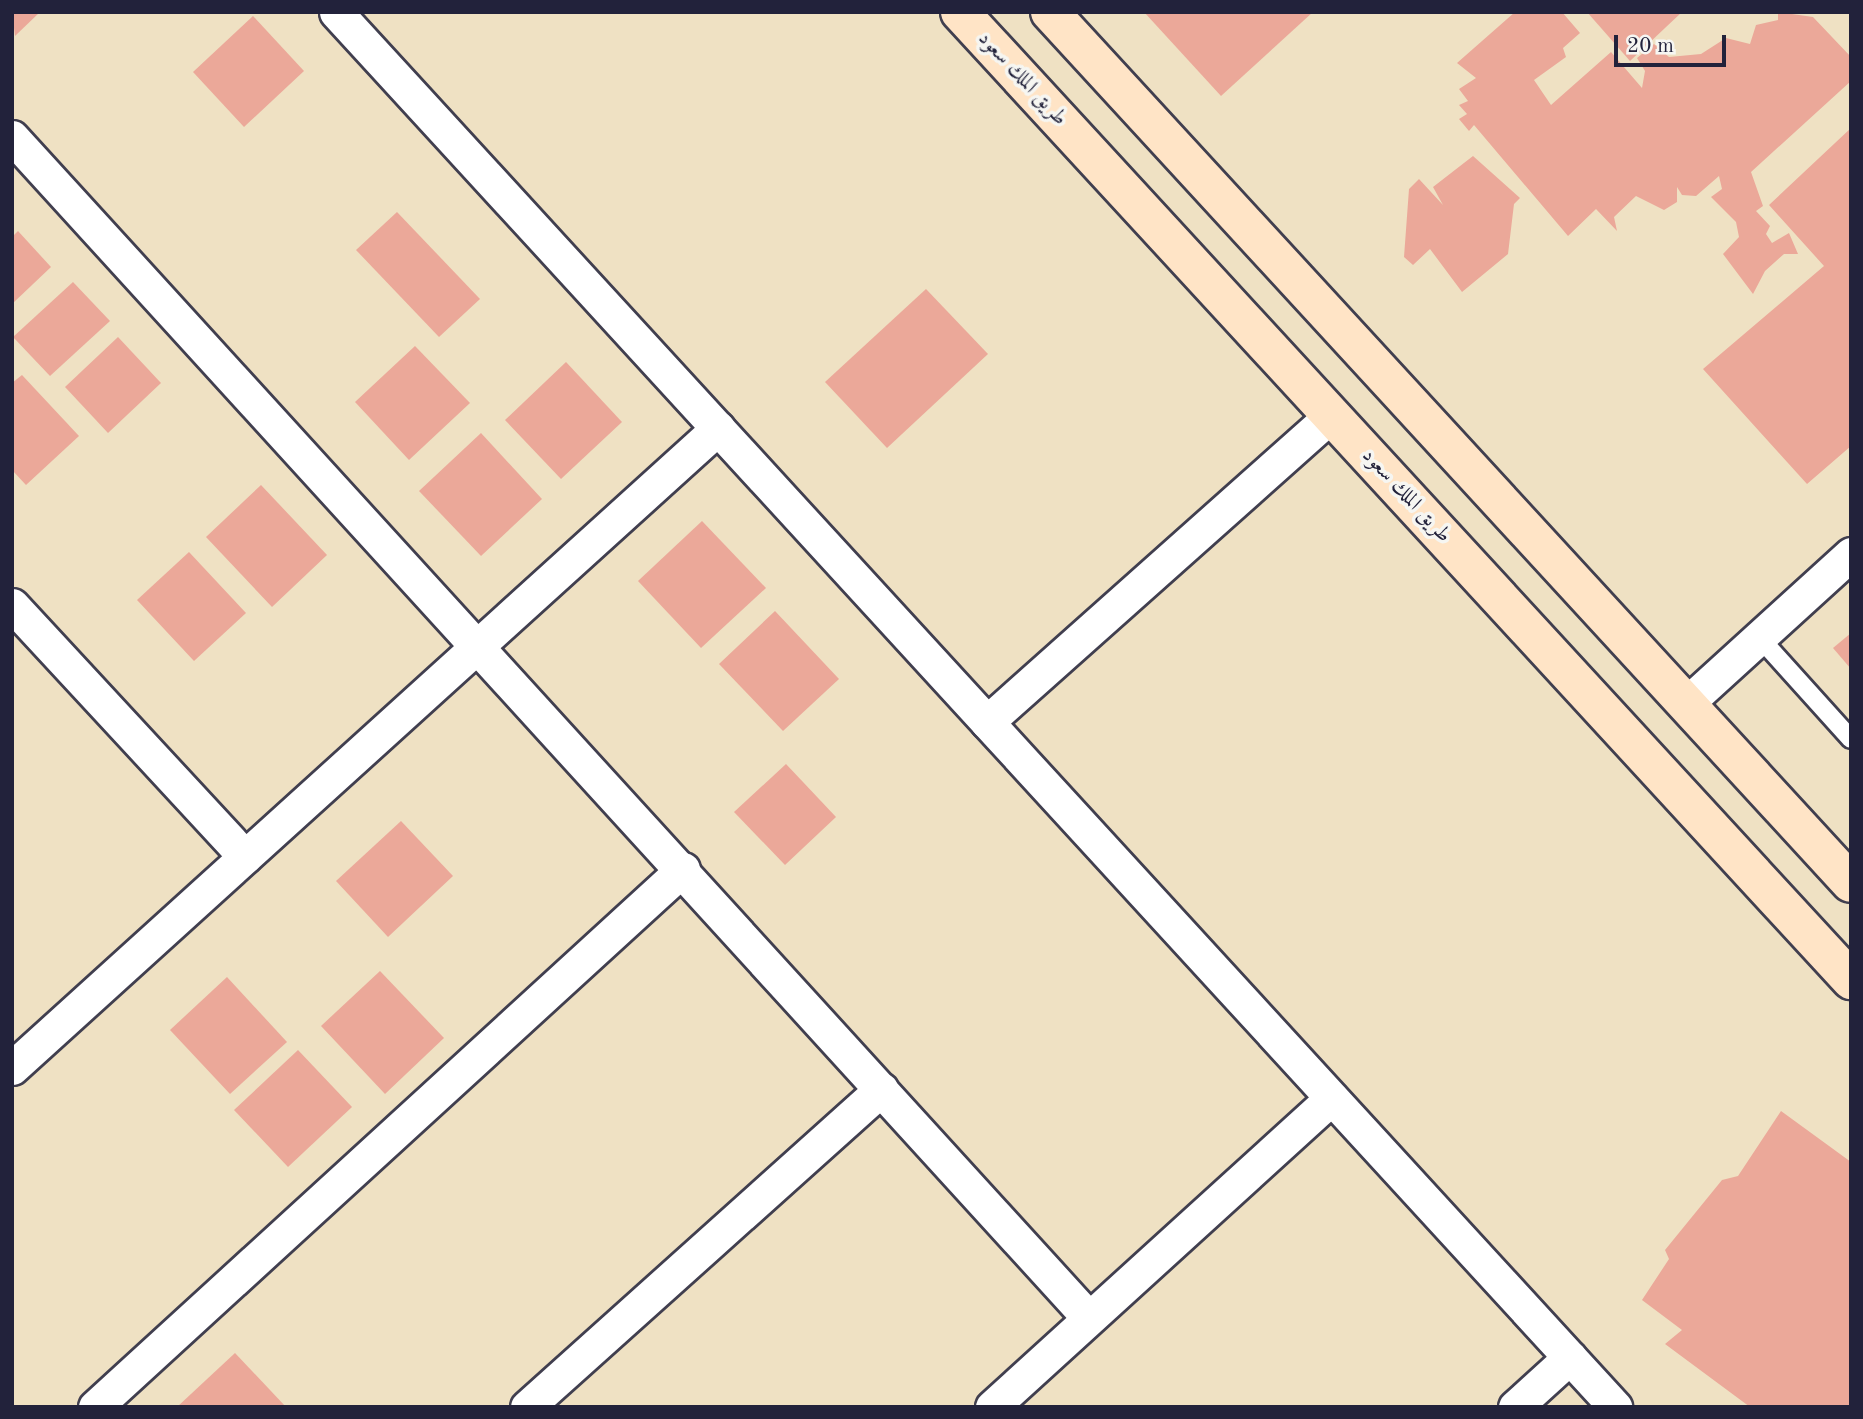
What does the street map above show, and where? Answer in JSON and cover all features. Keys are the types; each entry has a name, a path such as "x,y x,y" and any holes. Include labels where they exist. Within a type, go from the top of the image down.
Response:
{"street":[{"path":"336,12 1615,1407"},
{"name":"طريق الملك سعود","path":"960,12 1851,980"},
{"path":"1050,12 1851,883"},
{"path":"12,137 480,644 1089,1318"},
{"path":"987,722 1331,416"},
{"path":"12,1068 718,428"},
{"path":"1686,704 1851,554"},
{"path":"12,605 245,857"},
{"path":"95,1407 683,869"},
{"path":"527,1407 881,1089"},
{"path":"992,1407 1332,1098"},
{"path":"1515,1407 1570,1357"}],"lane":[{"path":"1759,637 1851,739"}],"building":[{"path":"12,12 40,12 15,36"},
{"path":"1144,12 1313,12 1221,96"},
{"path":"1515,12 1562,12 1580,33 1563,48 1566,57 1534,80 1551,105 1611,52 1642,88 1645,71 1637,58 1654,44 1669,57 1701,54 1726,38 1750,44 1756,25 1778,20 1778,12 1813,17 1851,57 1851,81 1751,172 1763,206 1756,211 1770,226 1766,234 1772,243 1789,233 1798,254 1784,254 1765,271 1753,294 1723,254 1739,237 1736,222 1711,197 1722,189 1719,176 1696,196 1682,195 1677,187 1677,202 1664,210 1636,196 1614,217 1617,231 1596,209 1568,236 1474,125 1469,131 1459,119 1467,114 1459,105 1468,101 1459,89 1476,78 1457,63"},
{"path":"1587,12 1682,12 1630,61"},
{"path":"253,16 304,71 244,127 193,72"},
{"path":"1851,128 1851,446 1807,484 1703,369 1824,266 1769,205"},
{"path":"1473,156 1520,198 1514,204 1508,254 1462,292 1430,249 1413,265 1404,257 1409,189 1419,179 1443,205 1433,187"},
{"path":"397,212 480,299 439,337 356,250"},
{"path":"18,231 51,267 12,304 12,237"},
{"path":"73,282 110,321 50,376 13,337"},
{"path":"926,289 988,354 887,448 825,382"},
{"path":"118,337 161,383 108,433 65,387"},
{"path":"415,346 470,403 409,460 355,402"},
{"path":"566,362 622,422 561,479 505,420"},
{"path":"22,375 79,436 26,485 12,470 12,383"},
{"path":"481,433 542,499 481,556 419,491"},
{"path":"261,485 327,555 272,607 206,537"},
{"path":"702,521 766,588 701,648 638,581"},
{"path":"189,552 246,613 194,661 137,600"},
{"path":"775,611 839,679 783,731 719,664"},
{"path":"1851,633 1851,669 1833,648"},
{"path":"786,764 836,817 785,865 734,812"},
{"path":"401,821 453,876 388,937 336,881"},
{"path":"380,971 444,1038 385,1094 321,1026"},
{"path":"227,977 287,1042 230,1094 170,1030"},
{"path":"298,1050 352,1107 288,1167 234,1110"},
{"path":"1781,1111 1851,1162 1851,1407 1750,1407 1665,1344 1682,1330 1642,1300 1669,1259 1665,1250 1722,1180 1738,1176"},
{"path":"235,1353 286,1407 177,1407"}]}
